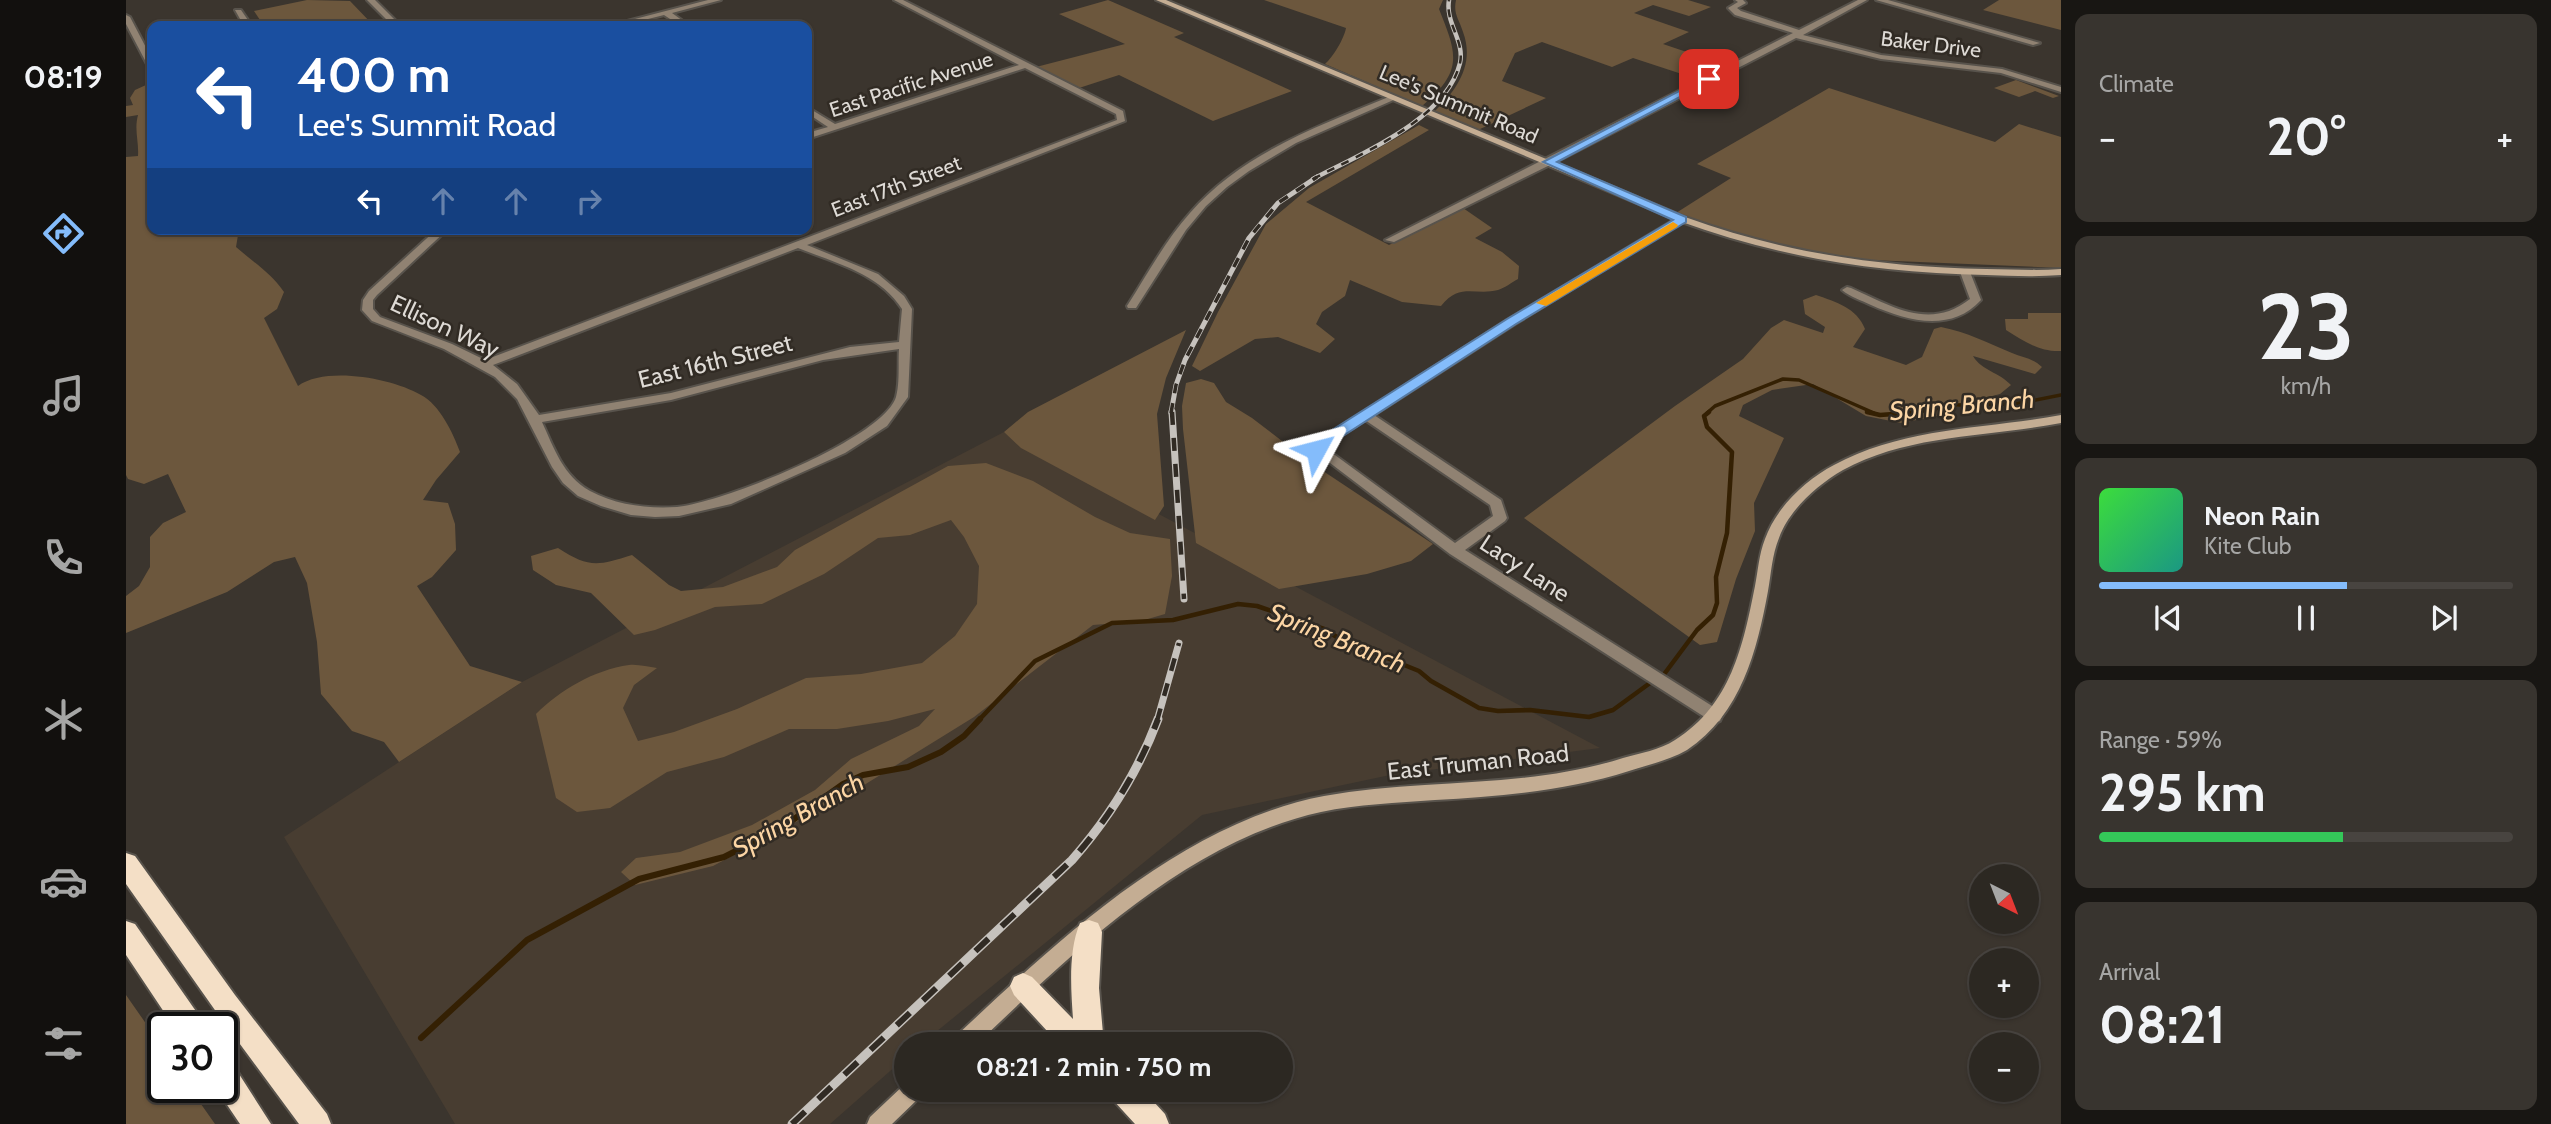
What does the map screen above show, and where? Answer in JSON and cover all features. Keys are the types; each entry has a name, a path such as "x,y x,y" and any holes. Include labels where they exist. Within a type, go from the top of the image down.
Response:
{"highway":[{"path":"126,864 226,1004 317,1124"},
{"path":"1088,1032 1084,982 1089,932"},
{"path":"126,933 180,1012"},
{"path":"1023,986 1067,1032"},
{"path":"238,1096 257,1124"},
{"path":"1134,1102 1155,1124"}],"main road":[{"name":"Lee's Summit Road","path":"1160,0 1682,219 1748,243 1826,261 1885,269 2057,274"},
{"name":"East Truman Road","path":"975,1032 1023,986 1089,932 1193,856 1250,826 1320,804 1565,783 1623,767 1679,746 1714,716 1734,690 1749,655 1771,539 1787,512 1822,479 1840,466 1884,449 1918,440 2061,419"},
{"path":"877,1124 900,1102"}],"street":[{"path":"371,0 392,21"},
{"path":"633,21 717,0"},
{"path":"898,0 1026,65"},
{"name":"Baker Drive","path":"1739,0 1742,3 1732,8 1738,13 1798,34 1881,57 2003,71 2061,90"},
{"path":"1390,240 1549,162 1863,0"},
{"path":"1880,0 2036,43"},
{"path":"238,12 244,21"},
{"path":"666,13 678,21"},
{"path":"126,17 147,57"},
{"name":"East 17th Street","path":"484,365 1121,121 1121,116 1026,65"},
{"name":"East Pacific Avenue","path":"812,134 1026,65"},
{"path":"1132,306 1182,229 1203,204 1230,180 1288,143 1394,98"},
{"path":"812,112 834,127"},
{"path":"1455,550 1500,518 1496,503 1366,415 1511,321 1682,219"},
{"name":"Ellison Way","path":"436,235 373,293 368,300 367,310 376,319 484,365 515,388 536,419 561,473 573,486 586,496 636,513 671,512 731,500 857,441 887,419 902,397 905,345"},
{"path":"797,244 876,277 894,289 907,309 905,345"},
{"path":"1847,290 1912,317 1942,319 1955,316 1976,300 1965,271"},
{"name":"East 16th Street","path":"536,419 688,392 832,353 905,345"},
{"name":"Lacy Lane","path":"1366,415 1315,447 1316,450 1455,550 1714,716"}],"shaded area":[{"path":"307,0 350,1 369,21 261,21 254,11"},
{"path":"1108,0 1184,33 1174,37 1292,91 1213,121 1119,75 1079,88 1036,67 1125,44 1059,14"},
{"path":"1264,0 1443,0 1439,9 1453,50 1451,72 1436,94 1422,106 1325,64 1338,48 1346,28"},
{"path":"1456,0 1688,0 1711,7 1689,16 1653,5 1634,13 1689,32 1663,44 1725,65 1697,79 1633,58 1612,67 1542,42 1515,53 1502,81 1546,98 1478,130 1435,111 1457,85 1465,66 1466,44 1456,13"},
{"path":"1999,0 2061,0 2061,30 1983,10"},
{"path":"2016,80 2059,96 2053,98 2035,91 2019,97 1994,88"},
{"path":"147,85 147,235 238,235 236,247 268,273 284,292 277,309 264,318 298,386 310,380 341,376 376,379 408,389 428,400 440,412 460,452 423,500 448,503 455,524 456,550 432,577 417,586 470,666 522,682 399,762 384,742 352,731 321,694 317,642 307,583 295,557 274,562 227,592 126,633 126,596 139,586 150,567 150,537 163,523 186,512 168,474 144,484 128,479 126,475 126,157 138,156 138,115 126,117 126,106 133,105 130,98 135,90"},
{"path":"1829,88 1995,142 2019,124 2061,137 2061,268 1847,259 1771,244 1676,213 1731,178 1697,164"},
{"path":"1419,125 1429,130 1306,202 1389,245 1463,208 1492,228 1475,238 1502,252 1519,266 1518,279 1498,290 1455,294 1441,306 1402,302 1350,280 1345,296 1322,312 1316,324 1335,339 1320,353 1278,337 1255,339 1200,371 1192,366 1266,224 1309,188"},
{"path":"1816,295 1845,307 1857,316 1865,329 1853,347 1906,365 1922,357 1934,329 1941,327 1977,338 2042,367 2035,374 1973,356 1981,365 2011,385 2000,394 1965,403 1942,415 1901,423 1866,416 1813,384 1772,390 1743,405 1739,416 1784,438 1754,503 1755,531 1736,579 1717,642 1700,645 1524,518 1743,359 1771,328 1784,320 1823,333 1825,327 1805,314 1803,300"},
{"path":"2028,313 2061,313 2061,351 2039,348 2006,330 2005,319 2028,319"},
{"path":"1186,330 1166,378 1157,414 1164,506 1155,520 1021,448 1004,432 1028,412"},
{"path":"1201,379 1214,383 1226,402 1252,418 1308,461 1433,544 1411,561 1367,574 1279,589 1196,543 1182,406 1186,383"},
{"path":"1004,432 1600,748 1390,775 1202,815 936,1032 894,1032 894,1068 830,1124 455,1124 284,837 522,682"},
{"path":"986,463 1033,481 1095,517 1130,533 1170,539 1172,576 1165,614 1141,621 1093,625 974,717 856,790 713,866 635,885 621,872 636,858 680,852 752,825 815,790 851,759 919,726 935,709 888,721 837,729 789,729 724,757 667,772 610,808 577,812 556,798 536,714 545,705 578,682 603,671 629,665 657,668 634,685 623,708 638,741 674,732 737,709 806,678 861,674 922,663 955,636 977,604 979,566 964,537 951,520 910,535 878,538 824,574 762,604 715,607 655,630 634,635 591,593 556,585 533,570 531,556 558,548 578,559 594,563 632,555 669,585 681,591 723,587 777,567 795,550 948,466"},
{"path":"126,995 147,1025 147,1103 200,1103 215,1124 126,1124"}],"waterway":[{"name":"Spring Branch","path":"1707,413 1715,406 1783,379 1799,380 1874,413"},
{"name":"Spring Branch","path":"1915,412 1957,405 2015,404 2061,395"},
{"name":"Spring Branch","path":"1665,673 1697,630 1713,615 1717,603 1716,577 1727,533 1732,452 1707,427 1704,416 1709,412"},
{"name":"Spring Branch","path":"1867,412 1880,415 1915,412"},
{"name":"Spring Branch","path":"1915,412 1921,412"},
{"name":"Spring Branch","path":"978,721 1035,661 1112,623 1173,620 1238,604 1257,606 1324,629 1340,639 1419,671 1431,681 1479,708 1498,711 1530,710 1589,717 1613,710 1650,683"},
{"name":"Spring Branch","path":"421,1038 527,940 639,879 724,857 783,827 843,784 863,775 908,767 941,752 964,736 980,719"}],"railway":[{"path":"1313,179 1399,133 1438,102 1452,83 1461,55 1450,16 1449,0"},
{"path":"1171,413 1176,385 1185,360 1249,238 1278,203 1317,177"},
{"path":"1172,412 1184,599"},
{"path":"1157,721 1179,643"},
{"path":"792,1124 1072,860 1121,794 1158,719"}],"slow traffic":[{"path":"1542,303 1673,225"}],"route":[{"path":"1316,450 1315,447 1511,321 1682,219 1549,162 1709,79"}]}
